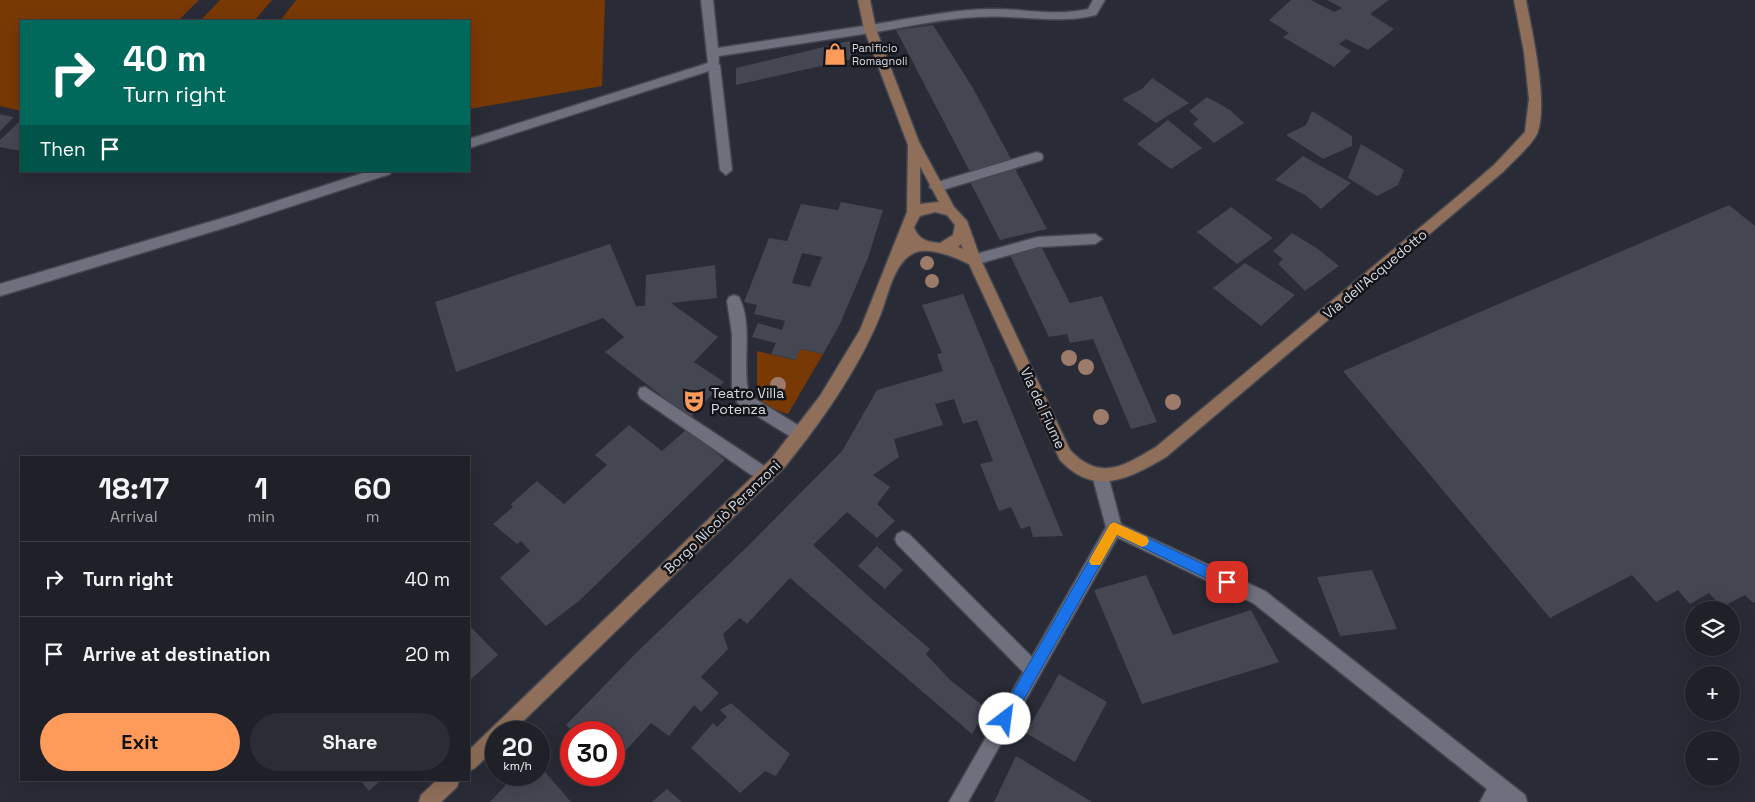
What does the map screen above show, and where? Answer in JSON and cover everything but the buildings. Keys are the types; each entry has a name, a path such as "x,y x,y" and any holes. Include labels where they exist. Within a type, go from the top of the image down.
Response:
{"street":[{"path":"707,0 726,170"},
{"name":"Borgo Nicolò Peranzoni","path":"864,0 870,29 913,142 936,187 950,210 960,220 962,230"},
{"path":"470,144 714,59 870,29 978,13 1058,19 1076,17 1092,12 1099,0"},
{"name":"Via dell'Acquedotto","path":"1100,475 1122,473 1161,452 1499,168 1531,133 1535,99 1530,52 1520,0"},
{"name":"Borgo Nicolò Peranzoni","path":"511,721 766,476 801,435 839,378 866,331 908,229 910,218 914,213 913,142"},
{"path":"936,187 1038,157"},
{"path":"0,290 234,220 382,172"},
{"path":"914,213 929,207 950,210"},
{"path":"908,229 912,238 923,246 954,251 974,260 1038,242 1095,239"},
{"path":"940,248 955,242 962,230"},
{"name":"Via del Fiume","path":"962,230 974,260 1065,455 1079,468 1100,475"},
{"name":"Borgo Nicolò Peranzoni","path":"893,264 909,249 923,246"},
{"path":"734,301 738,315 740,365 738,390 743,399 801,435"},
{"path":"645,393 766,476"},
{"path":"958,802 1114,528 1100,475"},
{"path":"1114,528 1259,597 1495,795 1518,802"},
{"path":"903,539 1034,670"},
{"path":"470,761 485,747"},
{"path":"428,802 449,781"}],"shaded area":[{"path":"0,0 199,0 179,20 20,20 20,111 0,106"},
{"path":"220,0 272,0 255,20 201,20"},
{"path":"296,0 605,0 602,86 470,109 470,20 281,20"},
{"path":"800,349 823,354 788,414 757,404 757,351 795,360"}],"slow traffic":[{"path":"1096,561 1114,528 1142,541"}],"place":[{"name":"Panificio Romagnoli","path":"835,54"},
{"name":"Teatro Villa Potenza","path":"694,401"}],"route":[{"path":"1005,719 1114,528 1227,582"}]}
